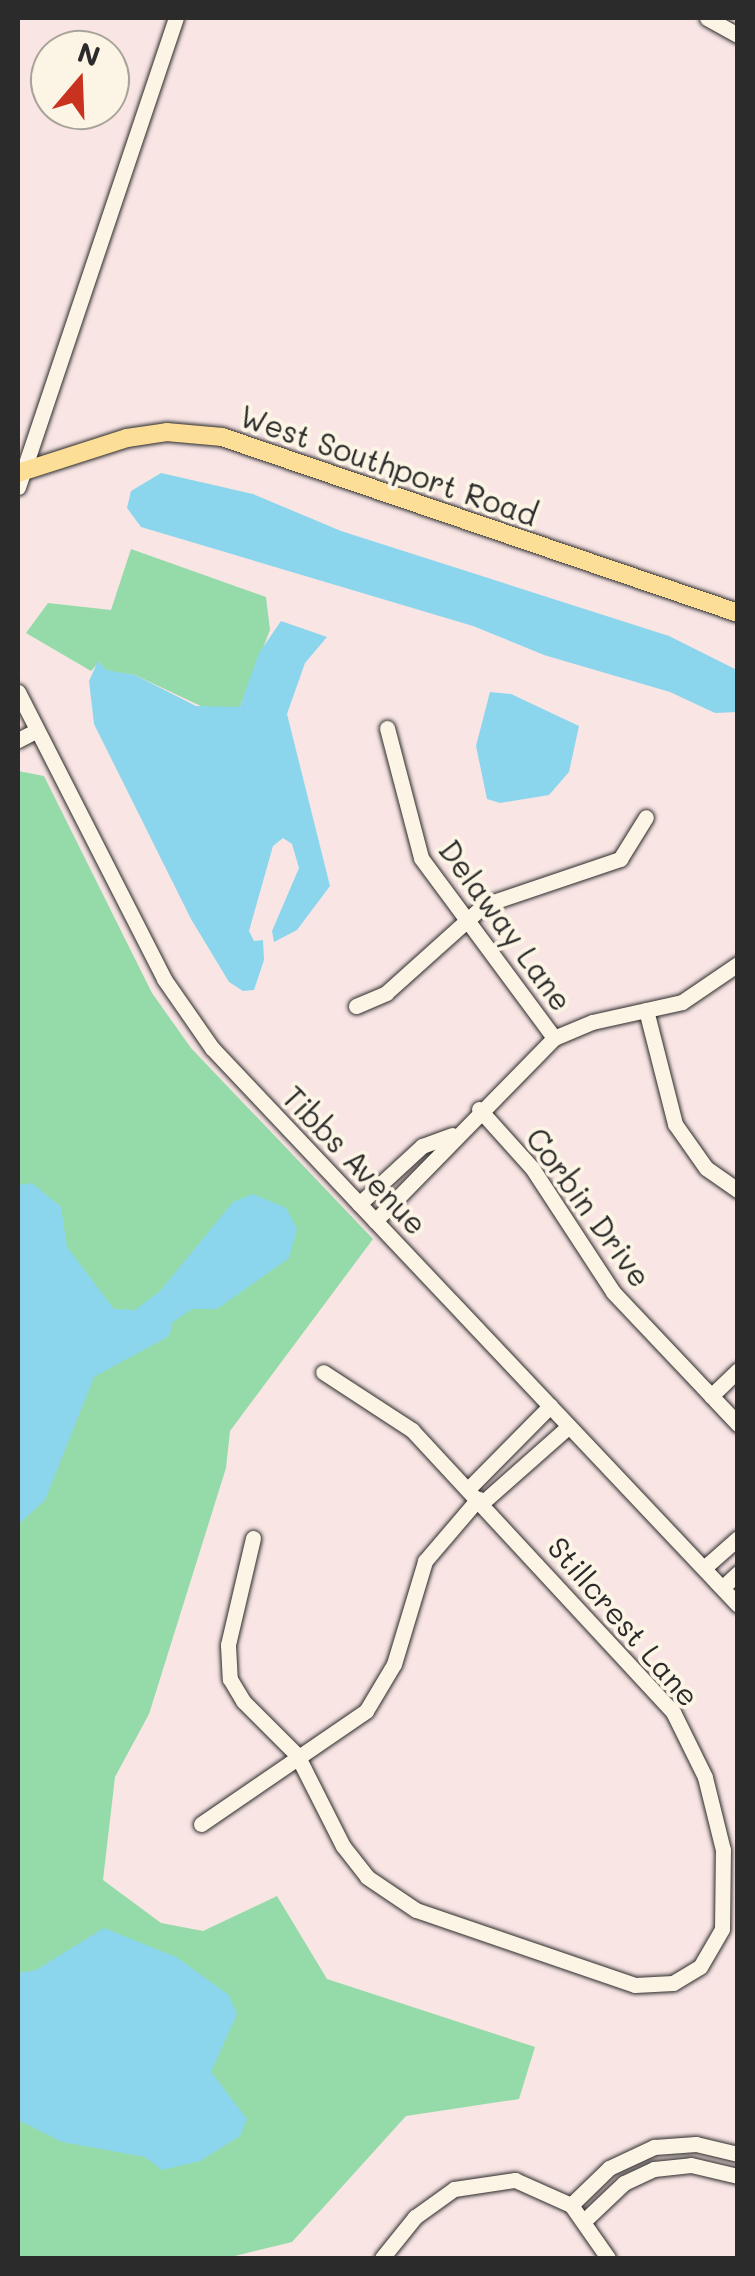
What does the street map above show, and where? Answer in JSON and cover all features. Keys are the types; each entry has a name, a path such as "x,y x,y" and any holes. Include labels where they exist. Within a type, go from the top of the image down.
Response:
{"main road":[{"name":"West Southport Road","path":"19,478 127,438 166,432 222,437 738,613"}],"street":[{"path":"19,478 176,18"},
{"path":"707,18 738,35"},
{"name":"Tibbs Avenue","path":"18,692 191,1022 738,1604"},
{"name":"Delaway Lane","path":"386,728 413,842 554,1038"},
{"path":"18,740 36,731"},
{"path":"356,1006 386,993 466,918 516,890 610,865 633,845 646,817"},
{"path":"375,1221 452,1135 554,1038 592,1022 700,993 738,964"},
{"path":"646,1010 670,1114 702,1164 738,1190"},
{"name":"Corbin Drive","path":"479,1109 532,1168 612,1292 738,1424"},
{"path":"359,1204 422,1146 452,1135"},
{"path":"711,1396 738,1370"},
{"name":"Stillcrest Lane","path":"299,1759 351,1858 404,1905 635,1985 686,1978 713,1952 724,1914 720,1832 700,1765 653,1685 398,1417 323,1372"},
{"path":"201,1824 346,1729 379,1694 398,1654 425,1561 550,1406"},
{"path":"476,1497 569,1426"},
{"path":"253,1538 228,1645 228,1670 242,1701 299,1759"},
{"path":"705,1567 738,1538"},
{"path":"723,1588 738,1573"},
{"path":"571,2204 609,2168 654,2148 696,2144 738,2154"},
{"path":"586,2219 624,2182 654,2169 691,2164 738,2176"},
{"path":"382,2258 431,2202 479,2181 540,2187 571,2204 586,2219 608,2258"}],"green space":[{"path":"131,549 266,597 270,630 240,707 207,709 135,675 106,671 99,662 91,671 26,633 48,603 111,610"},
{"path":"18,771 44,776 152,993 191,1048 373,1239 230,1431 226,1468 149,1714 115,1777 103,1880 161,1923 203,1931 277,1896 327,1979 535,2047 519,2099 406,2116 292,2242 227,2258 18,2258"}],"water":[{"path":"161,473 253,494 341,531 669,636 737,670 737,712 715,713 670,692 544,655 473,626 141,527 127,508 131,491"},
{"path":"281,621 327,637 305,663 287,714 330,886 297,930 274,942 272,931 299,868 292,844 283,838 273,846 249,931 254,941 263,940 264,960 254,990 243,991 229,982 191,919 94,724 89,681 98,661 106,670 135,675 196,706 240,707 259,653"},
{"path":"490,692 511,694 579,726 569,772 549,795 500,803 487,799 476,746"},
{"path":"32,1183 61,1207 67,1247 114,1309 135,1310 160,1291 233,1202 253,1194 286,1208 297,1229 289,1258 217,1309 192,1309 173,1322 169,1336 94,1377 45,1500 18,1525 18,1185"},
{"path":"104,1928 176,1957 229,1995 237,2014 211,2072 247,2119 240,2136 200,2161 162,2170 145,2157 62,2142 18,2120 18,1973 36,1970"}]}
